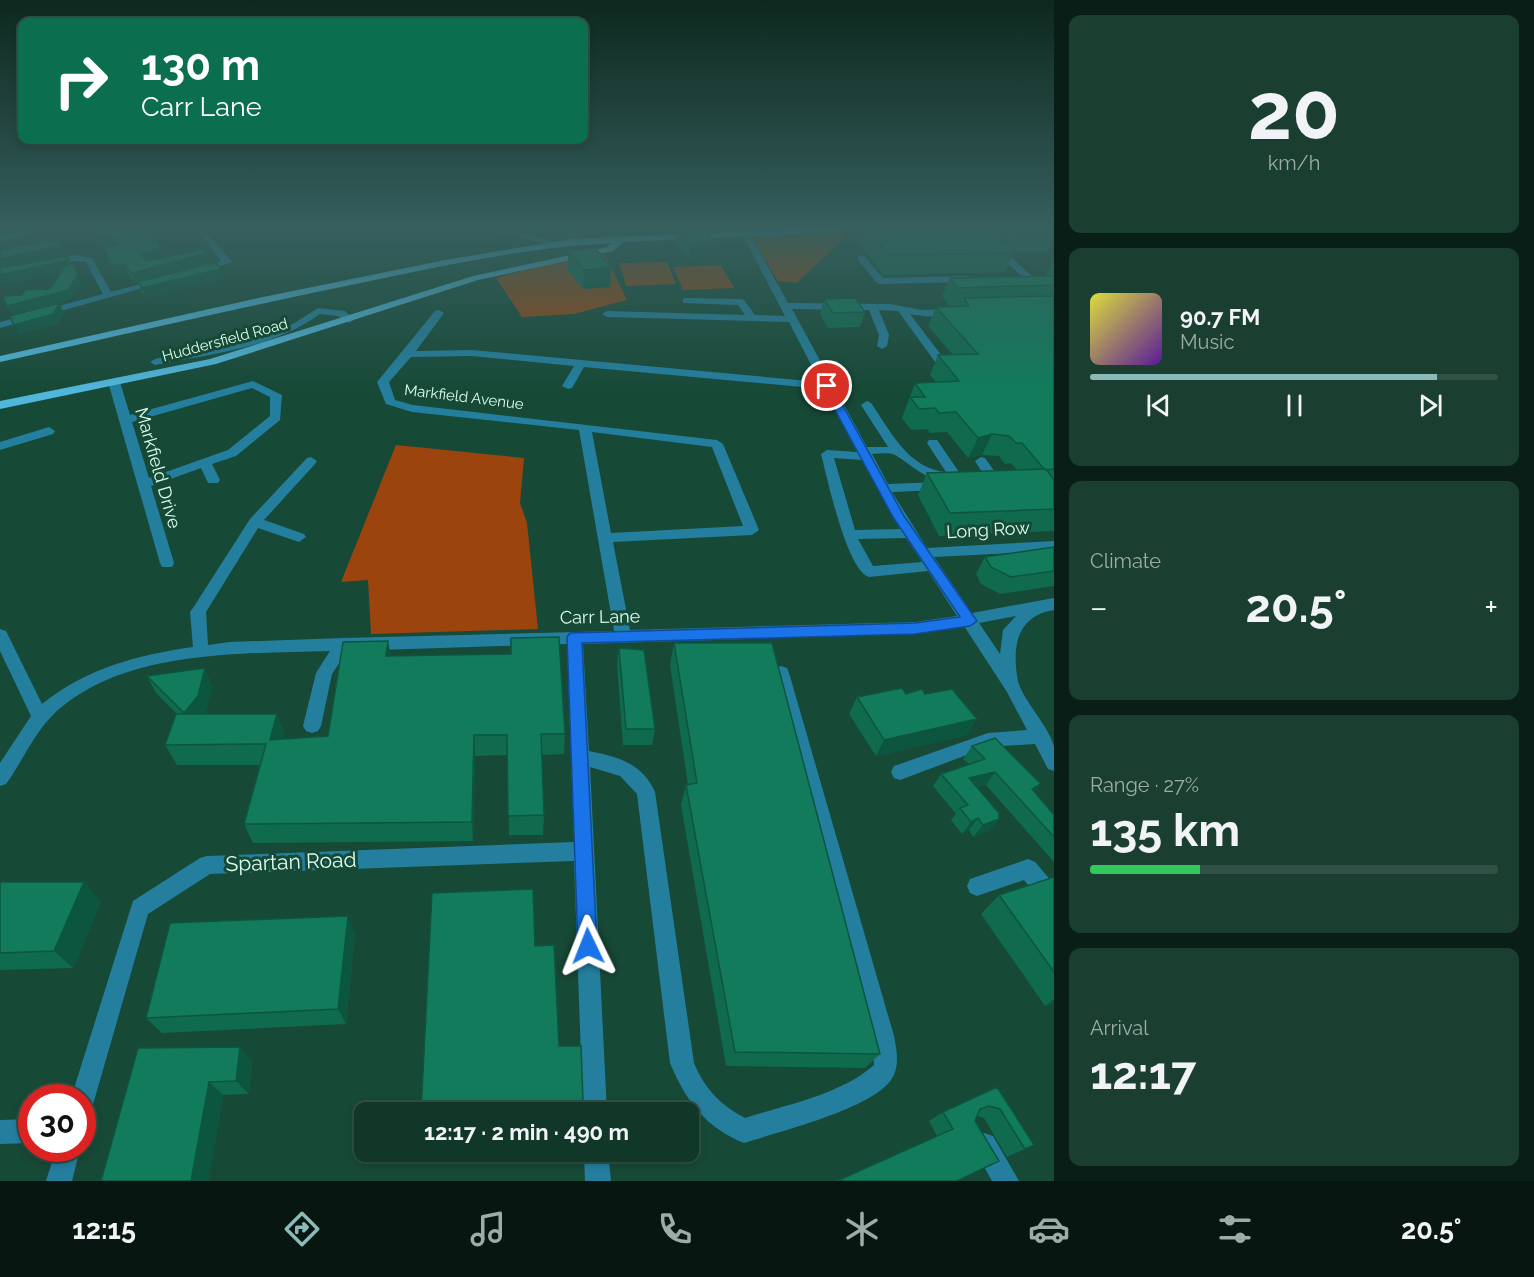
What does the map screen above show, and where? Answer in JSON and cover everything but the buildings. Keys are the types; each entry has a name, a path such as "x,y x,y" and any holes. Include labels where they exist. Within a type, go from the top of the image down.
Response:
{"main road":[{"path":"0,359 353,282"},
{"name":"Huddersfield Road","path":"0,405 212,362 464,282"}],"street":[{"path":"101,282 108,295"},
{"path":"0,325 159,282"},
{"path":"771,282 909,533 1013,687 1054,763"},
{"path":"1032,282 1041,290 1054,289"},
{"path":"686,301 741,302 752,318"},
{"path":"873,307 884,335 882,346"},
{"path":"607,314 752,318 787,312 873,307 922,313 966,312"},
{"path":"901,309 945,368"},
{"path":"155,362 227,348 268,337 297,326 318,312 341,313 349,320"},
{"path":"408,354 439,313"},
{"name":"Markfield Avenue","path":"585,427 412,408 390,402 383,382 408,354 472,353 827,386"},
{"path":"568,386 581,363"},
{"name":"Markfield Drive","path":"114,382 167,563"},
{"path":"125,420 254,384 276,395 276,417 232,453 144,484"},
{"path":"867,405 896,450 926,472 937,476 955,475 933,442"},
{"path":"605,538 752,530 717,444 585,427 622,636"},
{"path":"0,446 49,431"},
{"path":"896,450 864,454 827,454 849,535 869,572 932,566"},
{"path":"201,652 198,612 255,522 311,461"},
{"path":"883,488 999,485 981,461"},
{"path":"205,462 213,480"},
{"path":"255,522 299,537"},
{"path":"849,535 909,533"},
{"name":"Long Row","path":"923,553 1054,546"},
{"name":"Carr Lane","path":"0,778 41,718 80,684 124,665 201,652 230,648 343,644 915,628 970,621 1054,604"},
{"path":"1013,687 1007,658 1011,630 1037,606"},
{"path":"0,635 41,718"},
{"path":"575,637 595,1102"},
{"path":"312,726 324,673 343,644"},
{"path":"580,757 628,769 639,778 646,792 682,1063 691,1088 708,1108 744,1131 862,1089 883,1072 886,1057 883,1036 781,673"},
{"path":"900,772 988,740 1040,736"},
{"name":"Spartan Road","path":"87,1084 140,908 207,865 584,851"},
{"path":"977,886 1028,869 1054,900"},
{"path":"974,1129 1006,1181"},
{"path":"0,1132 18,1131"},
{"path":"59,1181 64,1162"},
{"path":"597,1162 598,1181"}],"shaded area":[{"path":"499,282 618,282 627,300 574,314 522,317"},
{"path":"625,282 675,282 676,284 626,286"},
{"path":"680,282 731,282 734,288 683,290"},
{"path":"396,445 524,458 520,503 527,523 538,629 371,634 368,580 341,582"}],"route":[{"path":"588,946 575,637 915,628 970,621 899,517 827,386"}]}
